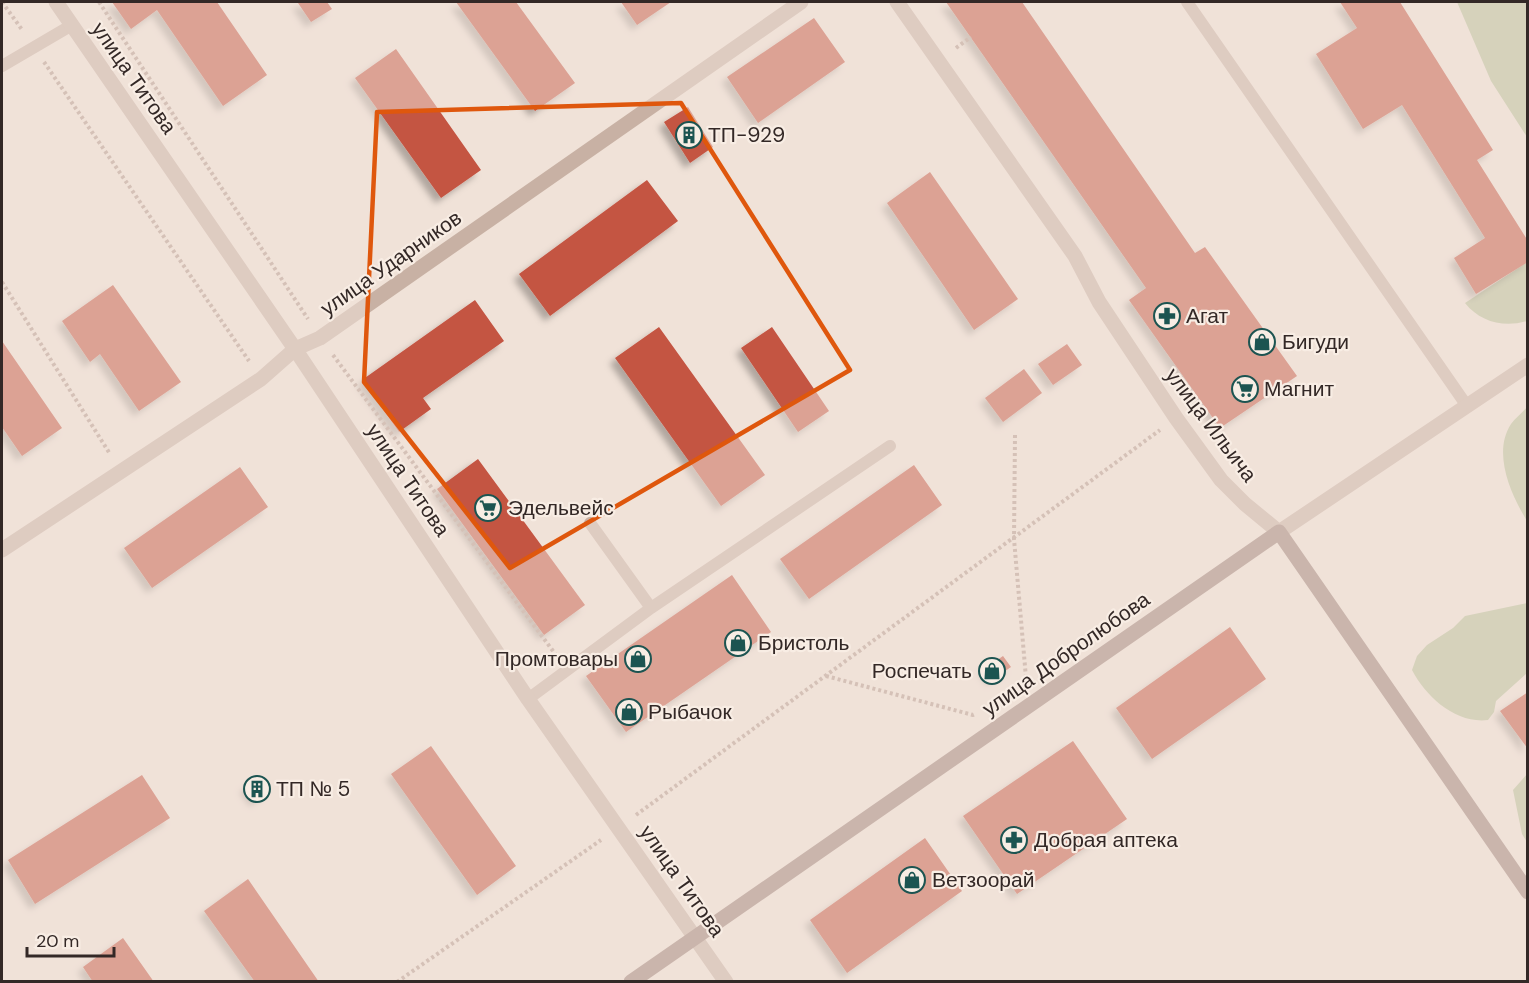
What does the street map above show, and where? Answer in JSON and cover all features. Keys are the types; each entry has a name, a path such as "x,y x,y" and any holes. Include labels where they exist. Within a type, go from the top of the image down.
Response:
{"street":[{"name":"улица Титова","path":"56,2 295,349 528,699 726,981"},
{"name":"улица Ударников","path":"2,550 261,378 295,349 320,338 801,2"},
{"name":"улица Ильича","path":"897,2 1075,256 1099,302 1176,418 1221,480 1245,504 1279,532 1527,892"},
{"name":"улица Добролюбова","path":"631,981 1279,532 1527,365"}],"lane":[{"path":"1187,2 1467,406"},
{"path":"2,66 72,25"},
{"path":"528,699 651,608 890,446"},
{"path":"590,523 651,608"}],"path":[{"path":"2,2 261,378"},
{"path":"2,282 121,473"},
{"path":"397,981 619,828 1176,418"},
{"path":"1015,435 1014,539 1027,677 1018,684"},
{"path":"826,676 973,716 982,709"}],"highlighted area":[{"path":"681,103 850,370 510,568 364,382 377,112"}],"green space":[{"path":"1457,2 1527,2 1527,137 1491,81"},
{"path":"1527,262 1527,321 1510,324 1493,322 1478,315 1465,303"},
{"path":"1527,407 1527,521 1510,487 1503,461 1503,448 1511,424"},
{"path":"1527,603 1527,673 1496,701 1494,712 1488,720 1465,718 1454,713 1443,707 1425,690 1412,670 1417,656 1427,645 1453,628 1465,616"},
{"path":"1527,774 1527,842 1522,834 1513,790"}],"building":[{"path":"112,2 217,2 267,75 223,106 157,10 131,29"},
{"path":"327,2 332,9 311,22 298,3"},
{"path":"456,2 516,2 575,83 535,111"},
{"path":"621,2 671,2 637,25"},
{"path":"946,2 1022,2 1195,253 1205,247 1297,376 1220,428 1129,300 1146,288"},
{"path":"1340,2 1400,2 1493,150 1477,160 1528,241 1528,262 1476,294 1454,258 1485,238 1402,105 1363,129 1316,54 1357,28"},
{"path":"814,18 845,62 758,123 727,77"},
{"path":"396,49 481,170 441,198 355,78"},
{"name":"ТП-929","path":"688,107 713,147 690,163 664,122"},
{"path":"930,172 1018,299 974,330 887,203"},
{"path":"647,180 678,221 550,316 519,274"},
{"path":"113,285 181,382 139,411 100,354 90,362 62,321"},
{"path":"475,300 504,341 423,398 431,409 399,432 362,380"},
{"path":"659,327 765,475 721,506 615,358"},
{"path":"772,327 829,411 798,432 741,348"},
{"path":"2,341 62,428 22,456 2,427"},
{"path":"1067,344 1082,365 1053,385 1038,364"},
{"path":"1024,369 1042,393 1003,422 985,398"},
{"path":"478,459 585,605 544,635 437,489"},
{"path":"914,465 942,505 809,599 780,559"},
{"path":"240,467 268,507 152,588 124,548"},
{"path":"732,575 771,632 626,732 586,676"},
{"path":"1230,627 1266,679 1152,759 1116,708"},
{"path":"1003,656 1011,667 992,680 984,669"},
{"path":"1528,692 1528,749 1500,711"},
{"path":"1073,741 1127,819 1017,894 963,816"},
{"path":"431,746 516,866 477,895 391,774"},
{"path":"142,775 170,818 35,904 8,860"},
{"name":"ТП № 5","path":"260,777 270,790 255,801 245,787"},
{"path":"925,838 962,891 847,973 810,920"},
{"path":"248,879 319,982 255,982 204,911"},
{"path":"123,938 154,982 93,982 83,967"}],"place":[{"name":"ТП-929","path":"689,135"},
{"name":"Агат","path":"1167,316"},
{"name":"Бигуди","path":"1262,342"},
{"name":"Магнит","path":"1245,389"},
{"name":"Эдельвейс","path":"488,508"},
{"name":"Бристоль","path":"738,643"},
{"name":"Промтовары","path":"638,659"},
{"name":"Роспечать","path":"992,671"},
{"name":"Рыбачок","path":"629,712"},
{"name":"ТП № 5","path":"257,789"},
{"name":"Добрая аптека","path":"1014,840"},
{"name":"Ветзоорай","path":"912,880"}]}
